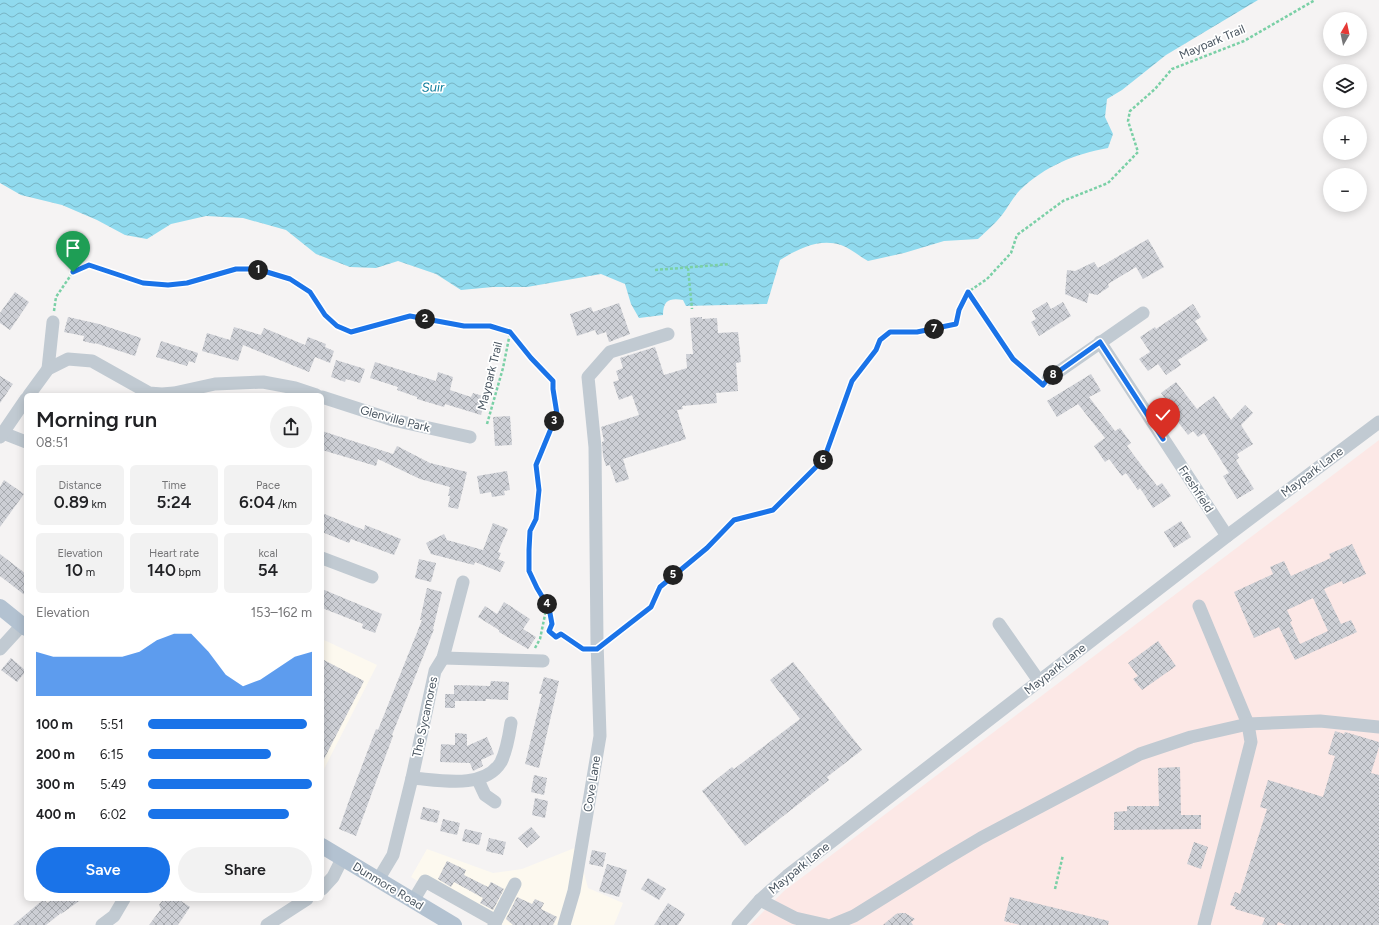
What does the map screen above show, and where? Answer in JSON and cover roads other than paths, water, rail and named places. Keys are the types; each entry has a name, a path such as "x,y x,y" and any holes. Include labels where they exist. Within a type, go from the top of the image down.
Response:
{"main road":[{"path":"0,608 24,626"},
{"name":"Dunmore Road","path":"324,847 454,925"}],"street":[{"path":"1048,379 1143,313"},
{"path":"48,369 53,322"},
{"name":"Cove Lane","path":"564,925 574,891 600,736 597,645 595,447 588,377 610,352 668,334"},
{"name":"Freshfield","path":"1100,342 1227,536"},
{"path":"30,393 48,369 68,359 92,361 149,393"},
{"path":"174,393 215,384 263,382 295,388 310,393"},
{"name":"Glenville Park","path":"324,398 393,420 470,437"},
{"path":"24,402 1,435 24,441"},
{"name":"Maypark Lane","path":"738,925 760,900 787,876 1227,536 1379,422"},
{"path":"324,559 372,577"},
{"name":"The Sycamores","path":"378,880 393,855 412,778 435,672 443,658 463,582"},
{"path":"1199,606 1248,724 1251,742 1204,925"},
{"path":"999,624 1039,681"},
{"path":"0,649 24,626"},
{"path":"443,658 542,661"},
{"path":"832,925 854,916 981,838 1140,754 1191,737 1248,724 1320,721 1379,727"},
{"path":"412,778 458,782 478,780 490,773 501,762 507,745 511,723"},
{"path":"478,780 485,795 495,802"},
{"path":"324,887 333,877 342,859"},
{"path":"413,901 426,880 495,923 515,884"},
{"path":"760,900 795,918 826,925"},
{"path":"102,925 114,916 123,901"},
{"path":"267,925 303,901"}],"water":[{"name":"Suir","path":"0,0 1258,0 1166,55 1122,90 1107,99 1105,117 1113,134 1108,148 1061,162 1040,174 1020,190 999,218 978,239 944,241 904,253 868,261 841,245 833,243 817,244 794,252 780,260 767,304 686,306 683,300 674,299 666,303 663,310 663,315 639,318 631,304 625,284 601,274 527,287 493,287 461,290 436,274 398,261 376,268 350,267 316,254 286,230 243,218 206,216 171,224 147,239 125,235 97,220 62,205 21,195 0,183"}]}
